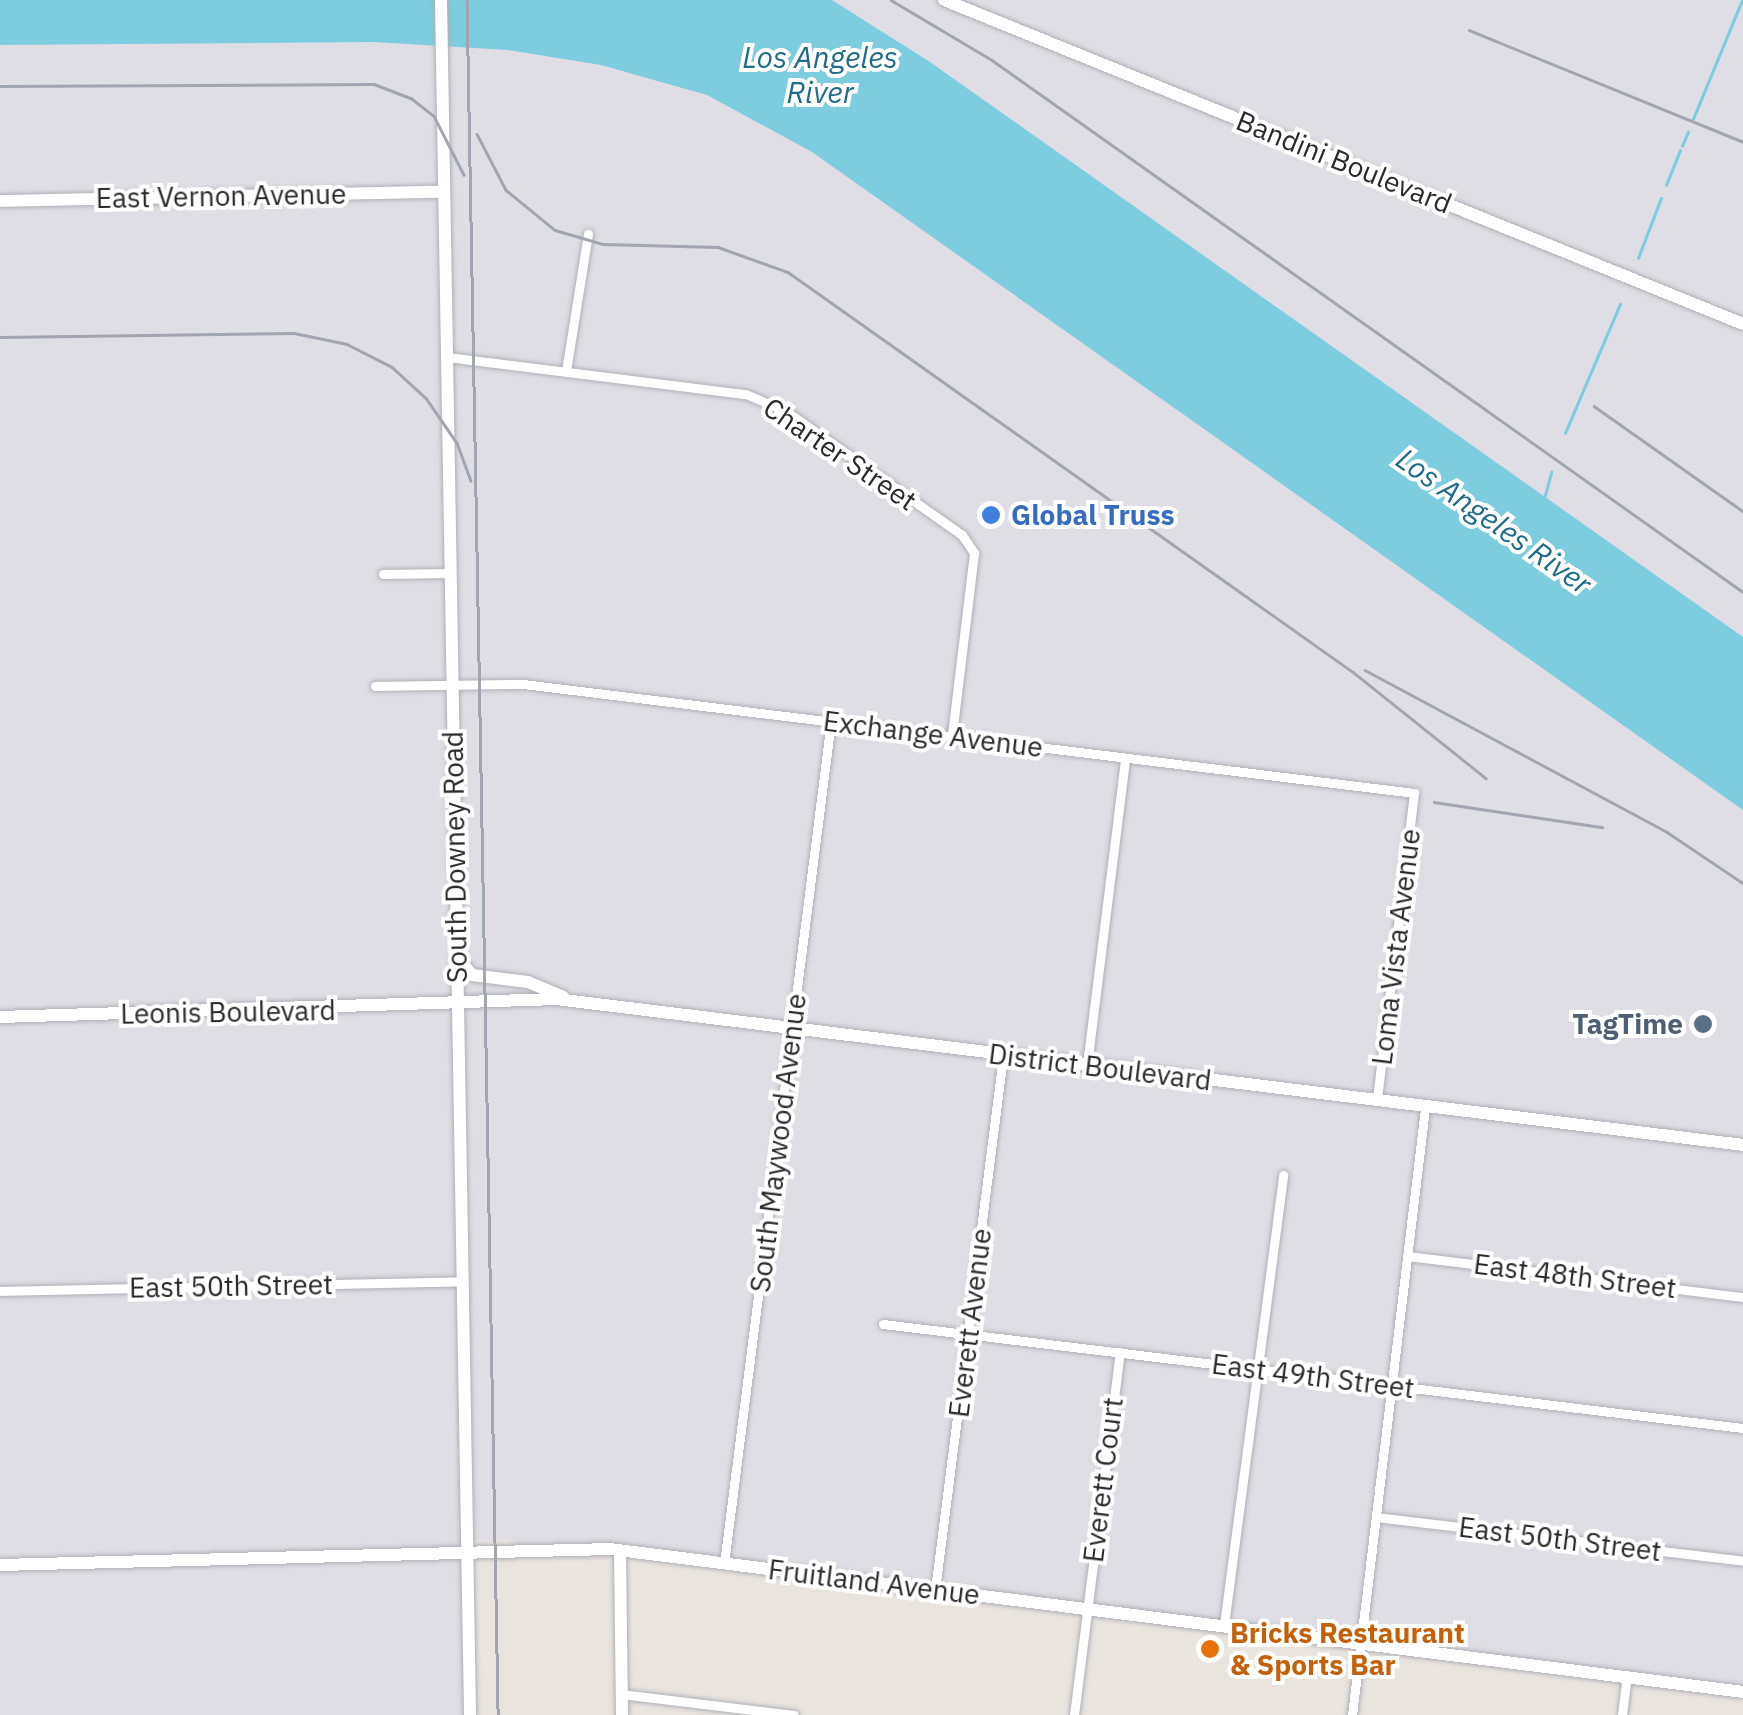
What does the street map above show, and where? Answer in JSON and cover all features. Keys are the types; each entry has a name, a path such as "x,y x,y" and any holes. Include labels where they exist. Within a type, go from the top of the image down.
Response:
{"main road":[{"name":"South Downey Road","path":"440,0 470,1715"},
{"name":"Bandini Boulevard","path":"944,0 1743,324"},
{"name":"East Vernon Avenue","path":"0,200 442,192"},
{"path":"457,957 472,975 528,982 570,1001"},
{"name":"District Boulevard","path":"457,1007 570,1001 1743,1144"},
{"name":"Leonis Boulevard","path":"0,1016 457,1007"},
{"path":"620,1551 622,1715"},
{"name":"Fruitland Avenue","path":"0,1565 620,1551 1743,1692"}],"street":[{"path":"566,371 588,234"},
{"name":"Charter Street","path":"447,357 746,394 787,412 966,538 974,553 952,736"},
{"path":"383,574 450,573"},
{"name":"Exchange Avenue","path":"375,686 523,684 1414,793"},
{"name":"South Maywood Avenue","path":"724,1564 831,722"},
{"path":"1087,1065 1124,758"},
{"name":"Loma Vista Avenue","path":"1378,1101 1414,793"},
{"name":"Everett Avenue","path":"936,1590 1003,1056"},
{"path":"1352,1715 1426,1108"},
{"path":"1224,1625 1283,1175"},
{"name":"East 48th Street","path":"1408,1256 1743,1296"},
{"name":"East 50th Street","path":"0,1291 462,1281"},
{"name":"East 49th Street","path":"883,1324 1743,1428"},
{"name":"Everett Court","path":"1088,1608 1120,1352"},
{"name":"East 50th Street","path":"1376,1517 1743,1561"},
{"path":"1074,1715 1088,1608"},
{"path":"1622,1715 1627,1675"},
{"path":"622,1694 794,1715"}],"shaded area":[{"path":"0,0 1743,0 1743,1692 627,1552 511,1554 510,1540 463,1540 465,1715 0,1715"}],"water":[{"name":"Los Angeles River","path":"0,0 832,0 930,62 1743,637 1743,810 812,152 707,95 601,65 508,50 374,42 0,45"}],"waterway":[{"path":"1693,119 1742,0"},
{"path":"1682,146 1688,132"},
{"path":"1666,185 1680,151"},
{"path":"1638,258 1661,198"},
{"path":"1565,433 1620,304"},
{"path":"1544,499 1551,472"}],"railway":[{"path":"467,0 498,1715"},
{"path":"891,0 992,60 1743,592"},
{"path":"1469,30 1743,142"},
{"path":"0,86 374,84 411,98 434,116 464,175"},
{"path":"477,134 506,190 555,230 603,244 718,247 788,272 1353,672 1486,778"},
{"path":"0,337 294,333 347,344 392,367 426,398 457,443 471,481"},
{"path":"1594,406 1743,511"},
{"path":"1365,670 1667,832 1743,883"},
{"path":"1434,802 1602,827"}],"place":[{"name":"Global Truss","path":"991,515"},
{"name":"TagTime","path":"1703,1024"},
{"name":"Bricks Restaurant & Sports Bar","path":"1210,1649"}]}
